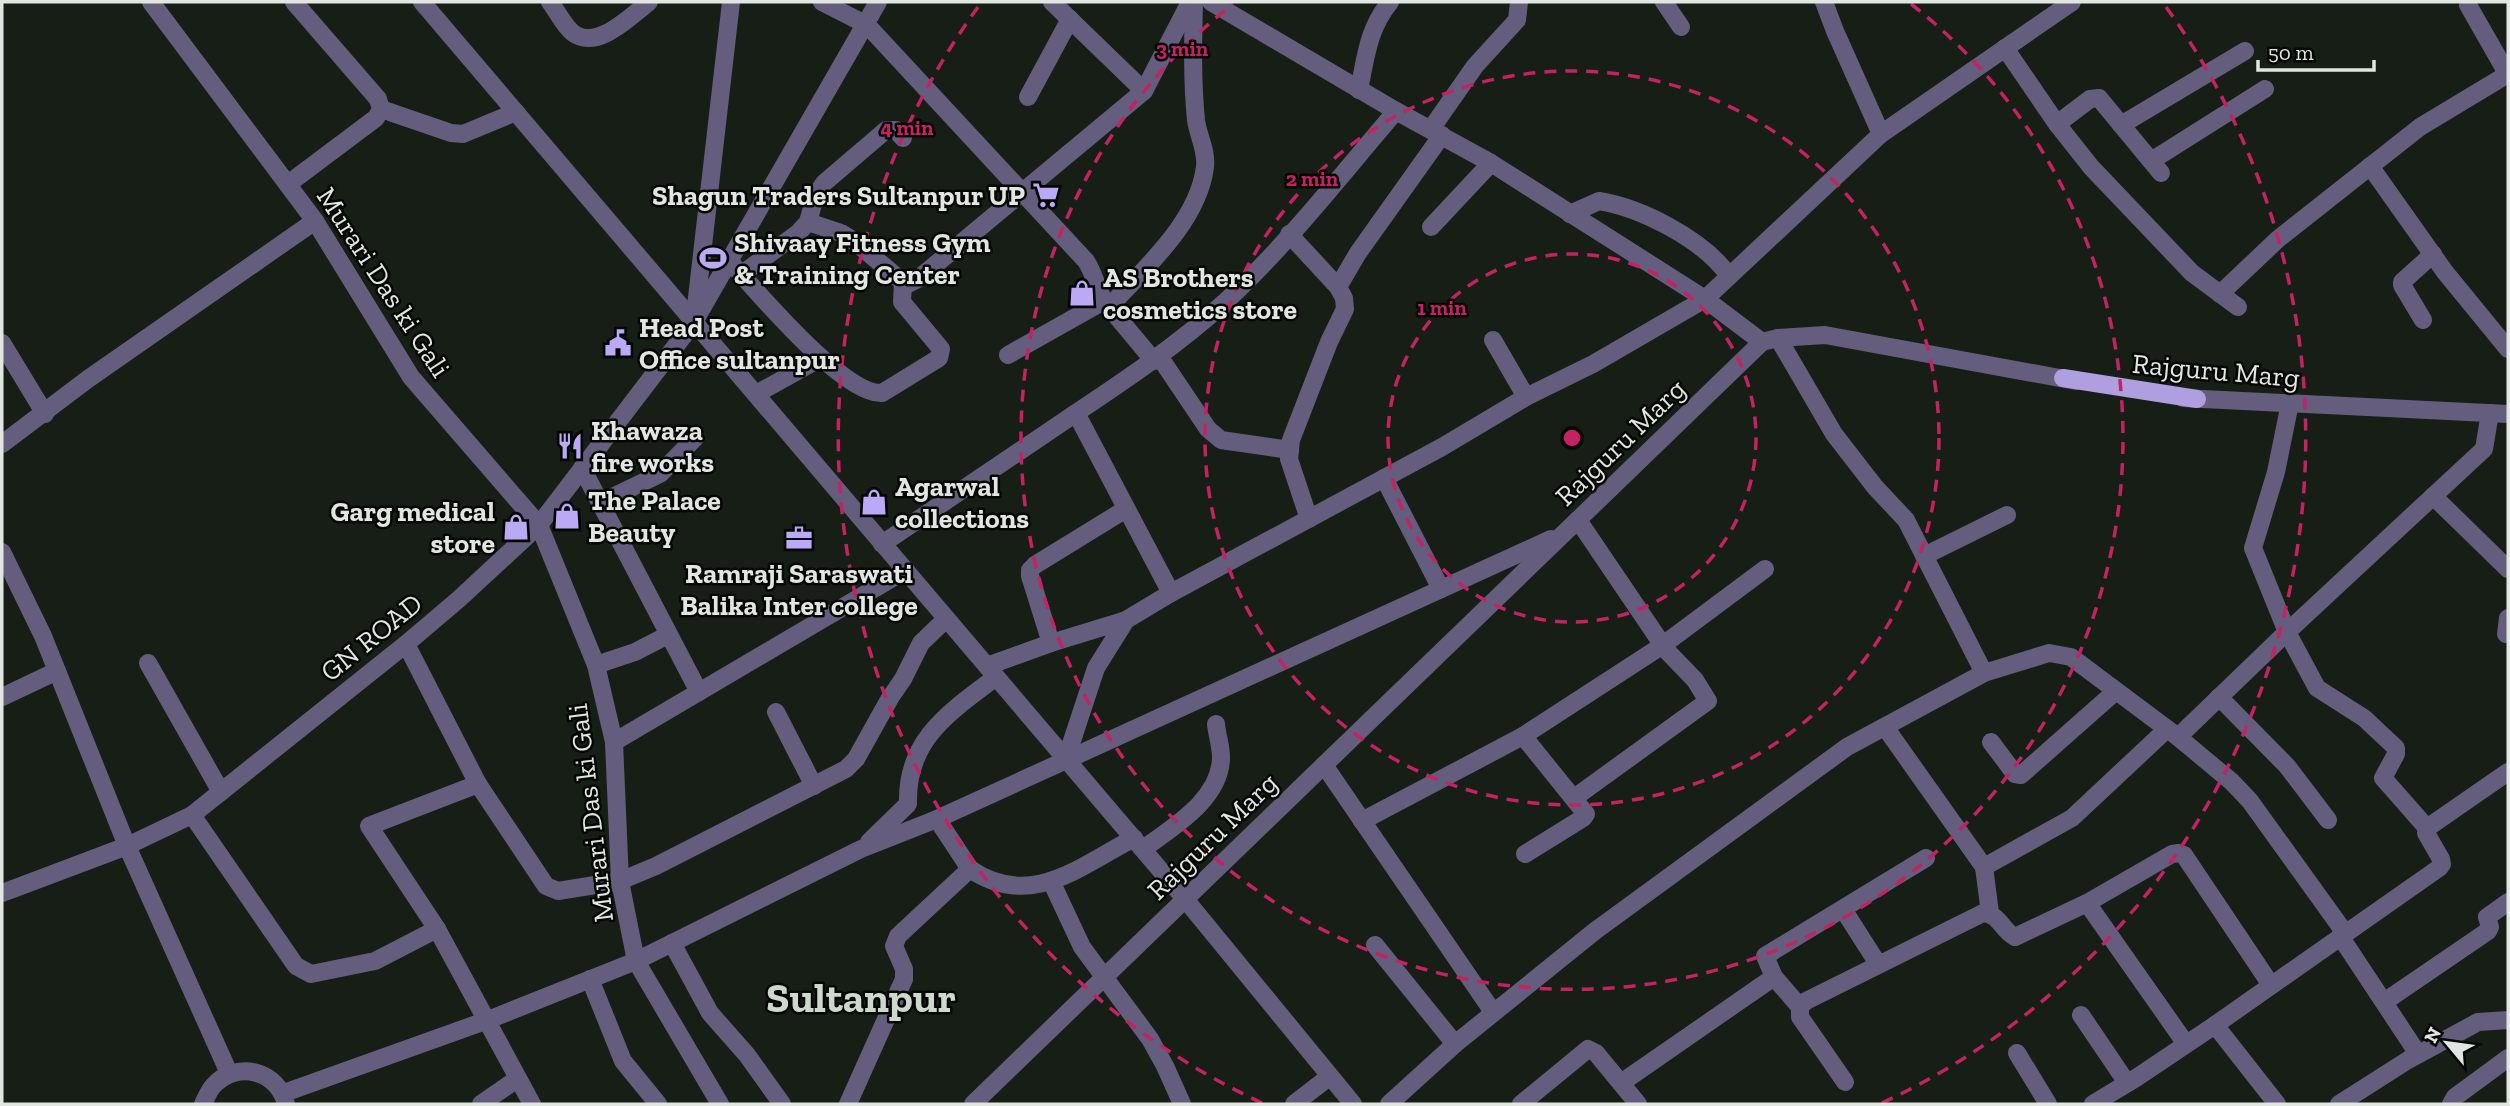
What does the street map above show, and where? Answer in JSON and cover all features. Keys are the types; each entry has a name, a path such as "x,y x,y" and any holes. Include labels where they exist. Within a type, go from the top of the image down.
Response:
{"main road":[{"path":"2063,378 2197,398"}],"street":[{"name":"Murari Das ki Gali","path":"151,2 316,221 411,377 539,525 596,665 614,742 620,881 636,961 720,1104"},
{"path":"288,184 376,118 381,109 378,99 294,2"},
{"path":"422,2 1185,899 1353,1104"},
{"path":"550,2 572,32 584,39 597,37 627,20 649,2"},
{"path":"695,322 731,2"},
{"path":"822,2 867,25 1086,261 1106,304 1156,359 1208,429 1222,440 1290,450"},
{"name":"GN ROAD","path":"2,893 127,846 192,815 406,644 539,525 736,267 878,2"},
{"path":"1052,2 1144,91"},
{"path":"808,222 841,233 854,241 903,282 908,284 918,279 1144,91 1192,2"},
{"path":"1008,355 1106,304 1181,226 1204,174 1206,155 1197,125 1192,64 1192,2"},
{"path":"1211,2 1236,8 1359,90 1491,163 1770,340 1834,434 1875,487 1906,520 1984,673"},
{"path":"1359,90 1372,29 1390,2"},
{"path":"1338,287 1475,66 1517,20 1519,2"},
{"path":"1664,2 1681,27"},
{"path":"1824,2 1881,134"},
{"path":"861,849 908,804 909,780 919,750 928,735 992,671 1051,643 1126,620 1526,397 1593,364 1705,299 1881,134 2067,4"},
{"path":"2220,294 2278,239 2420,127 2508,74 2468,5"},
{"path":"1028,97 1070,19"},
{"path":"2005,48 2057,124 2091,167 2192,273 2238,307"},
{"path":"2121,125 2245,51"},
{"path":"2057,124 2094,97 2099,98 2156,167 2265,89"},
{"path":"381,109 463,134 516,112"},
{"path":"882,544 1156,359 1226,301 1289,234 1396,111"},
{"path":"903,138 895,130 886,130 824,183 815,197 808,222 798,233 736,267 821,358 858,386 874,393 882,393 939,358 941,349 902,302 903,282"},
{"path":"1431,228 1491,163"},
{"path":"2370,166 2432,254 2508,349"},
{"path":"1570,214 1599,201 1650,218 1709,253 1729,276"},
{"path":"2,444 88,379 316,221"},
{"path":"1289,234 1338,287 1344,298 1345,309 1291,440 1289,459 1309,519"},
{"path":"2423,320 2402,282 2432,254"},
{"path":"1770,340 1825,335 2063,378"},
{"path":"1493,340 1526,397"},
{"name":"Rajguru Marg","path":"973,1104 1564,533 1770,340"},
{"path":"2,342 45,414"},
{"path":"756,394 821,358"},
{"name":"Rajguru Marg","path":"2197,398 2499,414"},
{"path":"2093,1104 2215,1025 2442,864 2426,833 2427,828 2383,778 2396,754 2396,748 2364,718 2317,688 2287,632 2253,548 2276,472 2290,403"},
{"path":"1076,413 1171,593"},
{"path":"1984,867 2072,817 2219,697 2484,449 2499,414"},
{"path":"600,503 660,474 695,438"},
{"path":"582,468 699,692"},
{"path":"1384,478 1441,589"},
{"path":"2433,496 2508,569"},
{"path":"1051,643 1030,570 1126,509"},
{"path":"1924,556 2007,515"},
{"path":"1574,798 1707,705 1708,698 1663,645 1578,520"},
{"path":"203,1104 212,1086 229,1073 250,1070 270,1077 285,1099 636,961 861,849 937,819 1564,533"},
{"path":"2,552 43,636 127,846 229,1073"},
{"path":"1363,821 1523,736 1663,645 1765,569"},
{"path":"614,742 906,570"},
{"path":"406,644 478,784 546,886 558,891 620,881 656,866 846,769 856,759 921,643 946,619"},
{"path":"1066,759 1096,668 1126,620"},
{"path":"596,665 635,652 668,635"},
{"path":"1389,1104 1493,1012 1595,932 1847,747 1984,673 2049,653 2071,657 2173,733 2242,792 2342,935 2418,1054"},
{"path":"148,663 221,792"},
{"path":"2,697 57,671"},
{"path":"1991,742 2015,774 2021,775 2116,691"},
{"path":"2219,697 2287,766 2328,820"},
{"path":"776,712 814,786"},
{"path":"937,819 970,869 984,878 1014,886 1033,887 1051,881 1138,844 1188,816 1210,789 1220,767 1221,755 1216,724"},
{"path":"1885,727 1984,867 1990,913"},
{"path":"1523,736 1586,811 1583,818 1525,854"},
{"path":"1324,765 1493,1012"},
{"path":"2427,828 2508,772"},
{"path":"478,784 369,826 437,929 532,1104"},
{"path":"192,815 296,966 311,974 374,961 437,929"},
{"path":"1800,1007 1806,1001 1878,964 1983,913 1990,913 2015,937 2087,903 2172,854 2179,853 2184,855 2270,985"},
{"path":"1845,1082 1800,1017 1800,1007 1774,977 1765,956 1926,859"},
{"path":"848,1104 904,979 904,969 894,946 898,936 970,869"},
{"path":"1051,881 1082,947 1159,1053 1182,1104"},
{"path":"2384,1002 2488,931 2490,927 2487,917 2508,902"},
{"path":"2087,903 2186,1044"},
{"path":"1843,909 1878,964"},
{"path":"672,943 709,1013 747,1055 782,1104"},
{"path":"1375,945 1455,1044"},
{"path":"1621,1083 1774,977"},
{"path":"590,979 623,1061 658,1104"},
{"path":"2081,1014 2127,1083"},
{"path":"2339,1104 2418,1054 2478,1022 2508,1020"},
{"path":"2215,1025 2277,1104"},
{"path":"1521,1104 1588,1049 1596,1053 1638,1104"},
{"path":"2017,1053 2048,1104"},
{"path":"2451,1104 2455,1097 2508,1058"},
{"path":"1294,1104 1329,1077"},
{"path":"481,1104 517,1079"}],"place":[{"name":"Shagun Traders Sultanpur UP","path":"1046,195"},
{"name":"Shivaay Fitness Gym & Training Center","path":"713,258"},
{"name":"AS Brothers cosmetics store","path":"1082,293"},
{"name":"Head Post Office sultanpur","path":"618,343"},
{"name":"Khawaza fire works","path":"570,446"},
{"name":"Agarwal collections","path":"874,502"},
{"name":"The Palace Beauty","path":"567,516"},
{"name":"Garg medical store","path":"516,527"},
{"name":"Ramraji Saraswati Balika Inter college","path":"799,538"}],"district":[{"name":"Sultanpur","path":"861,997"}]}
